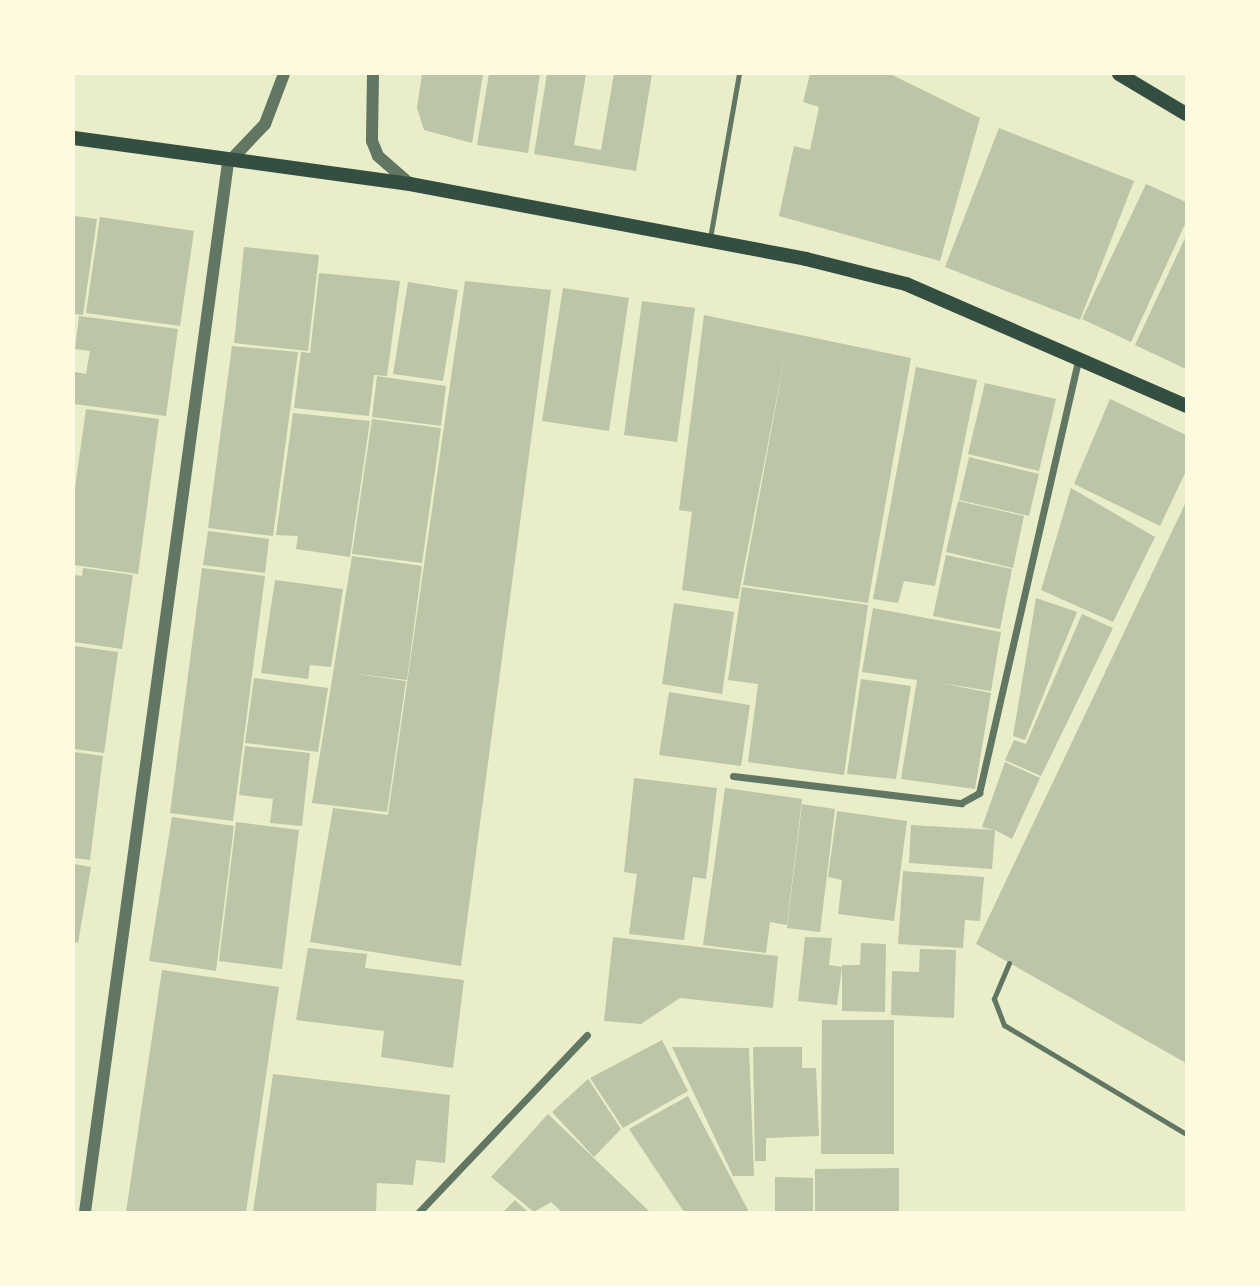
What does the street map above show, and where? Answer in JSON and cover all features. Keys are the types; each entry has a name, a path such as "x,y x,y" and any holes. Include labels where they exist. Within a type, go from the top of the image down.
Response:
{"main road":[{"path":"1119,74 1186,114"},
{"path":"74,138 228,163 410,184 709,241 906,284 1079,355 1186,405"}],"street":[{"path":"85,1213 228,163 265,124 284,74"},
{"path":"373,74 372,141 378,156 410,184"},
{"path":"733,776 961,803 979,793 1079,355"},
{"path":"419,1213 587,1035"}],"lane":[{"path":"709,241 739,74"},
{"path":"1009,962 994,999 1004,1025 1186,1134"}],"building":[{"path":"422,74 483,74 472,143 424,130 417,108"},
{"path":"489,74 540,74 528,153 477,145"},
{"path":"547,74 586,74 574,145 601,150 614,74 652,74 636,171 534,154"},
{"path":"810,74 890,74 980,118 940,261 779,216 794,146 810,150 819,107 803,102"},
{"path":"999,128 1134,181 1080,320 945,267"},
{"path":"1146,184 1186,202 1186,222 1131,342 1082,319"},
{"path":"74,216 97,219 83,315 74,314"},
{"path":"100,217 194,231 180,326 86,313"},
{"path":"1186,236 1186,369 1135,345"},
{"path":"244,247 319,255 308,351 234,343"},
{"path":"319,273 400,281 387,376 374,375 369,416 294,408 301,352 310,353"},
{"path":"465,281 551,290 461,966 310,942 333,808 388,815"},
{"path":"408,282 458,290 443,381 393,374"},
{"path":"563,288 629,298 609,431 542,421"},
{"path":"642,301 695,308 677,442 624,435"},
{"path":"704,315 911,358 868,603 743,585 786,350 738,599 682,590 692,512 679,510"},
{"path":"79,316 178,329 166,416 74,404 75,372 86,374 90,351 75,349"},
{"path":"232,346 298,352 273,536 208,528"},
{"path":"916,367 977,380 935,586 904,581 898,603 873,599"},
{"path":"377,376 446,386 441,426 372,417"},
{"path":"985,383 1056,399 1039,471 968,454"},
{"path":"1110,399 1186,435 1186,471 1160,526 1074,484"},
{"path":"86,409 159,419 138,574 74,565 74,495"},
{"path":"293,413 370,421 350,557 296,549 298,536 276,535"},
{"path":"372,419 441,428 422,563 352,554"},
{"path":"969,457 1039,474 1029,516 959,500"},
{"path":"1071,488 1155,537 1113,622 1041,590"},
{"path":"958,501 1024,516 1013,568 946,552"},
{"path":"1186,502 1186,1063 976,944"},
{"path":"208,531 269,539 265,573 203,565"},
{"path":"946,555 1012,569 1000,629 933,616"},
{"path":"352,556 422,566 407,680 348,673 406,681 387,812 312,803"},
{"path":"83,568 133,575 122,649 74,642 74,575 82,576"},
{"path":"202,568 265,576 233,821 170,813"},
{"path":"275,580 343,589 331,667 310,665 308,679 261,673"},
{"path":"742,587 868,605 844,775 748,762 758,684 728,680"},
{"path":"1036,598 1077,612 1025,740 1013,736"},
{"path":"674,603 734,612 722,694 662,684"},
{"path":"873,608 1001,632 991,691 940,683 991,693 975,789 901,779 917,680 862,672"},
{"path":"1082,614 1113,628 1041,776 1005,760 1014,740 1026,744"},
{"path":"74,646 118,652 104,753 74,749"},
{"path":"254,678 328,688 318,752 245,743"},
{"path":"861,679 911,686 896,779 847,774"},
{"path":"669,692 750,705 741,766 659,755"},
{"path":"245,746 310,753 302,826 270,823 273,799 239,795"},
{"path":"74,752 103,756 90,860 74,858"},
{"path":"1005,762 1040,778 1012,839 982,827"},
{"path":"634,778 717,788 706,879 693,877 684,940 629,934 637,874 624,872"},
{"path":"725,788 802,799 787,925 770,922 766,953 703,945"},
{"path":"802,804 835,809 820,932 787,928"},
{"path":"837,811 907,821 894,921 838,914 842,880 828,877"},
{"path":"172,817 234,826 216,971 149,961"},
{"path":"236,822 299,830 282,969 219,961"},
{"path":"911,825 995,830 992,869 909,863"},
{"path":"74,864 91,867 78,943 74,942"},
{"path":"903,871 984,877 980,921 965,920 963,948 898,944"},
{"path":"613,937 778,956 773,1008 680,998 641,1024 604,1021"},
{"path":"805,937 832,938 829,965 842,967 837,1005 798,1001"},
{"path":"861,943 886,944 885,1012 842,1011 842,965 860,965"},
{"path":"308,948 367,954 365,968 464,980 453,1068 381,1057 384,1031 296,1020"},
{"path":"920,949 956,950 954,1018 891,1015 892,971 919,972"},
{"path":"162,970 279,987 246,1212 126,1212"},
{"path":"822,1020 894,1020 894,1154 821,1154"},
{"path":"662,1040 688,1091 623,1128 590,1078"},
{"path":"672,1047 749,1048 754,1176 733,1176"},
{"path":"753,1047 802,1047 802,1068 816,1068 819,1136 766,1138 766,1161 755,1161"},
{"path":"273,1074 450,1095 445,1163 416,1160 413,1185 377,1183 376,1212 253,1212"},
{"path":"588,1079 621,1129 594,1157 552,1112"},
{"path":"688,1096 749,1212 684,1212 629,1129"},
{"path":"548,1114 650,1212 562,1212 551,1202 534,1212 491,1177"},
{"path":"899,1168 899,1212 815,1212 815,1169"},
{"path":"775,1177 813,1178 813,1212 775,1212"},
{"path":"515,1200 528,1212 503,1212"}]}
